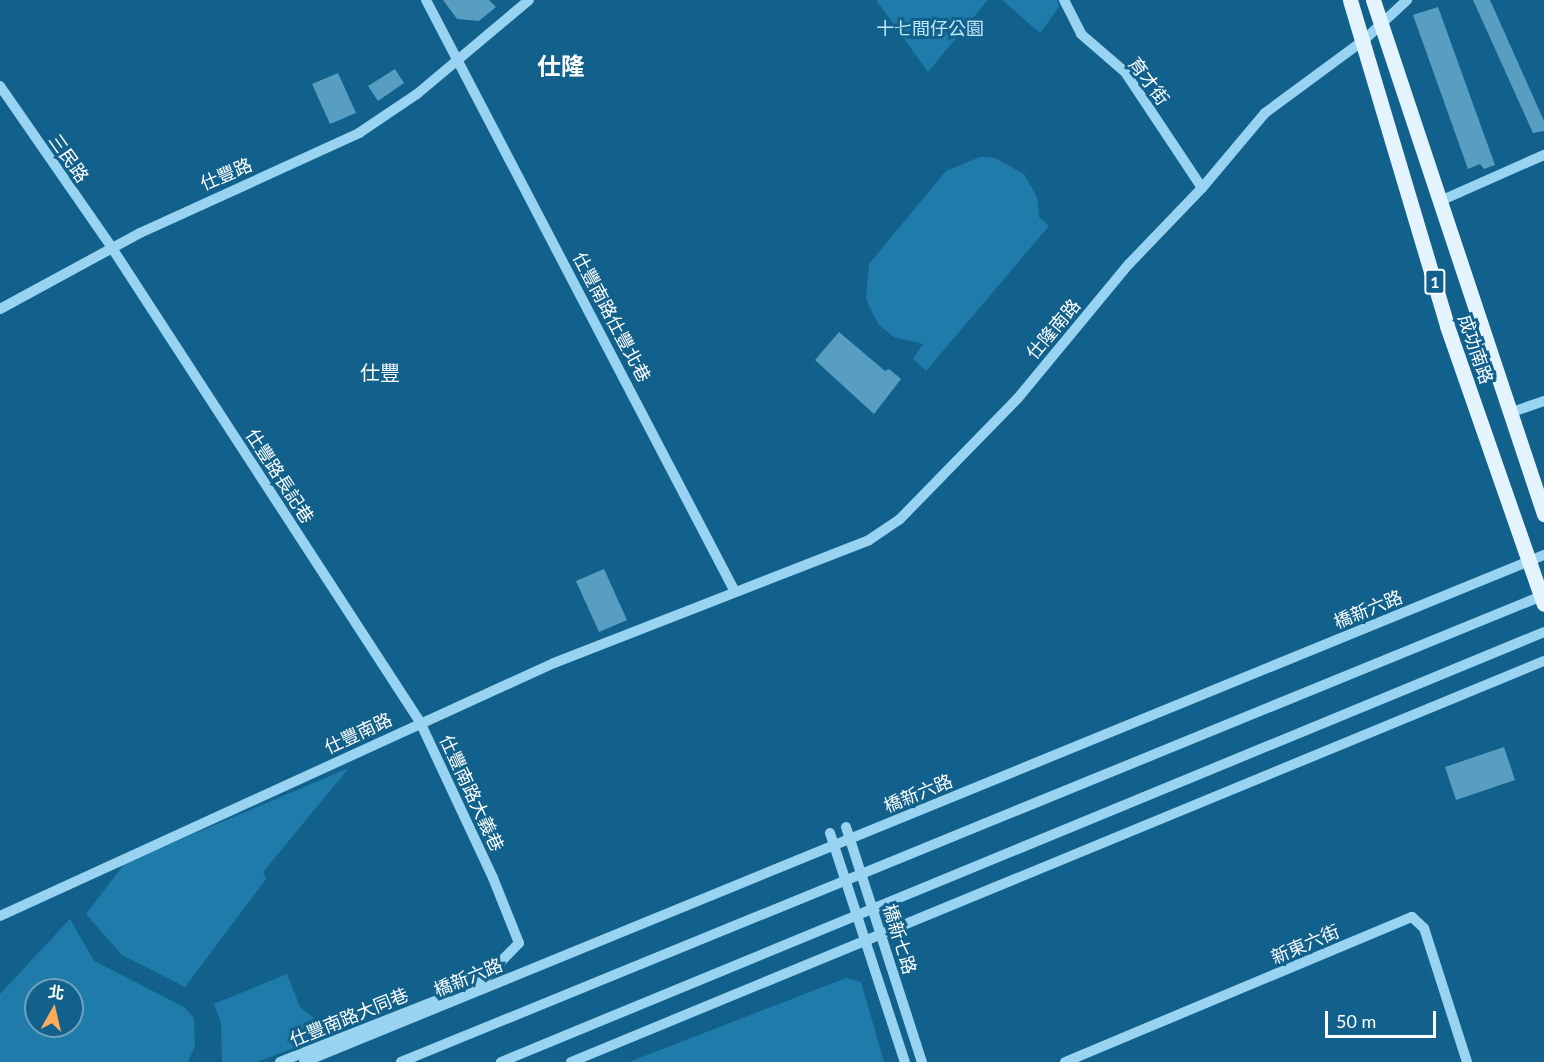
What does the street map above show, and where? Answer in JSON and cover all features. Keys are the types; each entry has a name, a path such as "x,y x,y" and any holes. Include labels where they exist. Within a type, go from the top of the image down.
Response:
{"main road":[{"name":"成功南路","path":"1350,0 1364,40 1447,326 1543,599"},
{"name":"成功南路","path":"1373,0 1512,412 1544,514"}],"street":[{"name":"仕豐南路仕豐北巷","path":"426,0 734,590"},
{"name":"仕豐路","path":"0,309 112,248 359,133 459,60 529,0"},
{"name":"育才街","path":"1064,0 1081,34 1125,72 1202,188"},
{"name":"仕隆南路","path":"734,590 869,540 899,520 1018,398 1129,264 1202,188 1265,113 1364,40 1407,0"},
{"name":"三民路","path":"0,86 112,248"},
{"path":"1440,201 1544,155"},
{"name":"仕豐路長記巷","path":"112,248 420,722"},
{"path":"1512,412 1544,401"},
{"name":"橋新六路","path":"304,1062 1544,555"},
{"name":"仕豐南路","path":"0,915 420,722 734,590"},
{"path":"401,1062 1543,599"},
{"path":"501,1062 1544,632"},
{"path":"571,1062 1544,661"},
{"name":"仕豐南路大義巷","path":"420,722 493,878"},
{"name":"橋新七路","path":"846,827 922,1062"},
{"name":"橋新七路","path":"830,833 859,914 905,1062"},
{"name":"仕豐南路大同巷","path":"279,1062 482,981 519,943 493,878"},
{"name":"新東六街","path":"1065,1062 1412,917 1424,928 1467,1062"}],"green space":[{"name":"十七間仔公園","path":"876,0 988,0 928,72"},
{"name":"十七間仔公園","path":"1002,0 1057,0 1059,7 1040,33"},
{"path":"980,157 995,158 1024,174 1037,197 1039,217 1049,226 926,371 913,359 923,344 894,337 879,325 871,310 866,298 869,264 946,171"},
{"path":"349,768 263,872 266,879 185,987 122,955 86,914 125,863"},
{"path":"70,919 94,961 184,1007 194,1018 195,1046 188,1062 0,1062 0,994"},
{"path":"287,974 300,1007 333,1033 257,1062 222,1062 221,1023 214,1004"},
{"path":"846,978 861,982 884,1062 629,1062"}],"building":[{"path":"443,0 489,0 496,7 479,21 457,19"},
{"path":"1473,0 1490,0 1544,121 1544,131 1533,133"},
{"path":"1438,7 1495,165 1484,169 1480,164 1468,169 1413,15"},
{"path":"395,69 404,83 378,101 368,86"},
{"path":"338,73 356,113 330,124 312,84"},
{"path":"839,332 885,371 889,369 901,379 874,414 815,360"},
{"path":"604,569 627,620 599,632 576,581"},
{"path":"1504,747 1515,780 1456,800 1445,767"}],"district":[{"name":"仕隆","path":"561,66"},
{"name":"仕豐","path":"380,372"}]}
